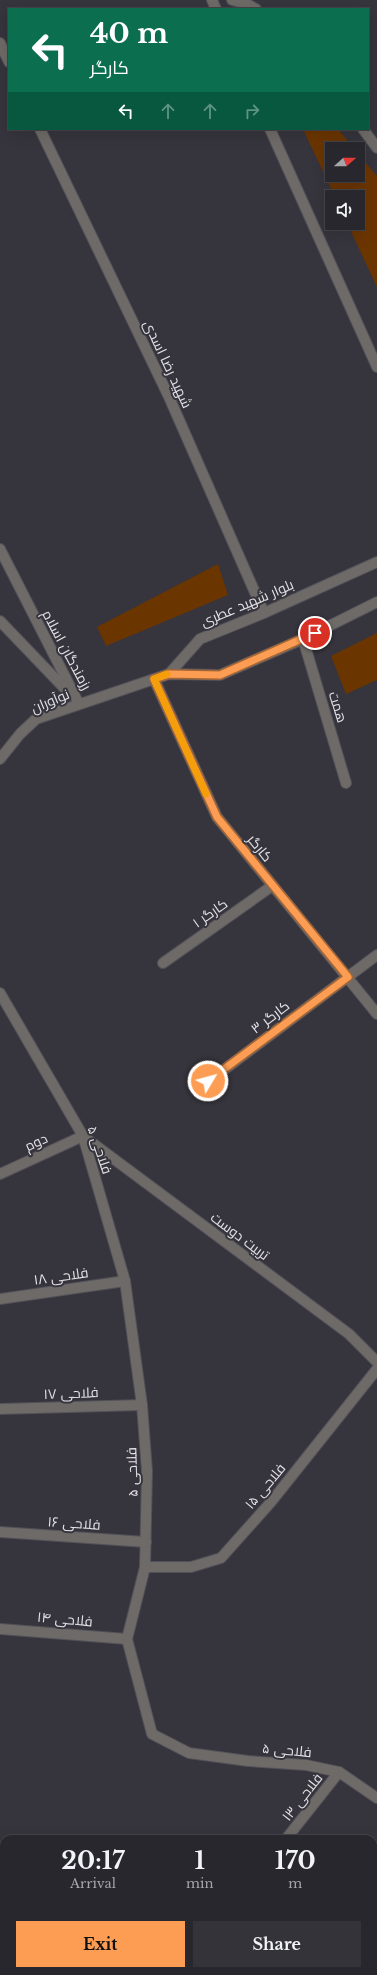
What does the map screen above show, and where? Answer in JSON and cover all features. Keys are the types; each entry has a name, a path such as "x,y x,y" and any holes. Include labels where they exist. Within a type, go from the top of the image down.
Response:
{"street":[{"path":"232,0 247,4 254,8"},
{"path":"0,43 8,60"},
{"name":"شهید رضا اسدی","path":"40,130 169,397 264,613"},
{"path":"270,130 377,368"},
{"path":"364,130 377,148"},
{"name":"رزمندگان اسلام","path":"0,549 79,704"},
{"name":"بلوار شهید عطری","path":"169,674 200,639 264,613 377,562"},
{"path":"169,674 220,675 302,639 377,602"},
{"name":"رزمندگان اسلام","path":"0,621 79,704"},
{"name":"همت","path":"302,639 346,783"},
{"name":"نوآوران","path":"0,759 20,734 36,719 169,674"},
{"name":"کارگر","path":"154,679 217,817 377,1014"},
{"name":"کارگر ۱","path":"163,963 272,886"},
{"name":"کارگر ۳","path":"208,1081 377,955"},
{"name":"فلاحی ۵","path":"0,993 83,1136 125,1281 142,1405 147,1471 145,1567 127,1638 152,1734 189,1753 248,1761 306,1765 339,1772 377,1798"},
{"name":"دوم","path":"0,1174 83,1136"},
{"name":"تربیت دوست","path":"83,1136 350,1334 377,1362"},
{"name":"فلاحی ۱۸","path":"0,1299 125,1281"},
{"name":"فلاحی ۱۵","path":"145,1567 191,1567 221,1558 271,1502 377,1369"},
{"name":"فلاحی ۱۷","path":"0,1409 142,1405"},
{"name":"فلاحی ۱۶","path":"0,1532 146,1542"},
{"name":"فلاحی ۱۴","path":"0,1629 127,1638"},
{"name":"فلاحی ۱۳","path":"289,1835 339,1772"}],"shaded area":[{"path":"303,130 339,130 348,142 325,142 325,176"},
{"path":"365,162 377,176 377,287 350,230 365,230 365,190 332,190 328,182 365,182"},
{"path":"218,564 228,595 106,646 97,627"},
{"path":"377,633 377,680 346,694 331,656"}],"slow traffic":[{"path":"167,674 154,679 206,794"}],"route":[{"path":"208,1081 348,977 217,817 154,679 169,674 220,675 315,633"}]}
